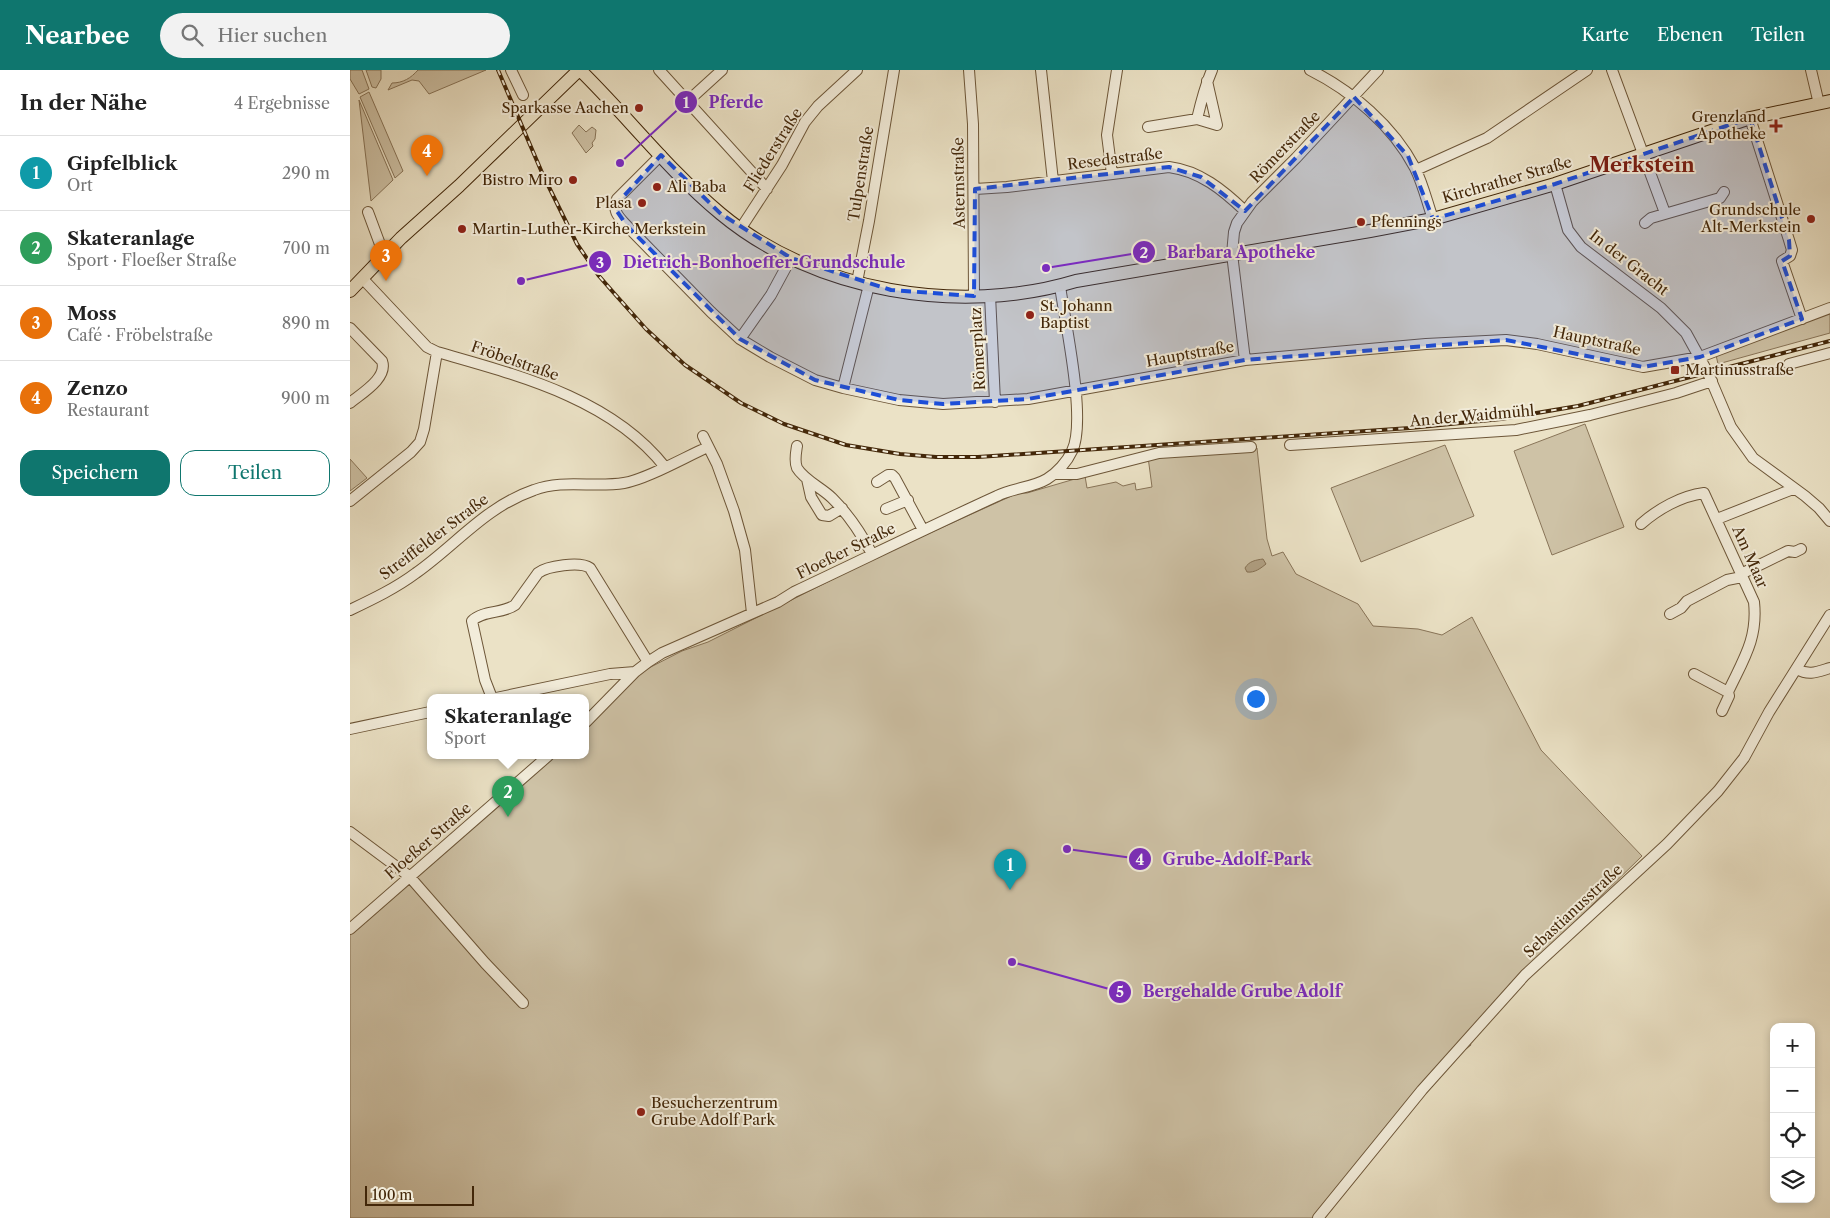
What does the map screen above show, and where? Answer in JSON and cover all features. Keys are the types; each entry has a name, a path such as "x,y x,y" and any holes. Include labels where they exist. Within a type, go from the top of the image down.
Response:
{"main road":[{"name":"Kirchrather Straße","path":"579,70 690,185 721,214 791,258 863,283 911,294 974,296 990,296 1060,286 1076,281 1433,219 1555,184 1750,118 1825,102"},
{"path":"350,291 384,255 499,148 579,70"}],"street":[{"path":"511,70 523,95"},
{"path":"659,70 767,188"},
{"path":"688,101 722,70"},
{"name":"Fliederstraße","path":"741,228 767,188 805,122 818,106 856,70"},
{"name":"Tulpenstraße","path":"843,388 863,283 869,221 894,70"},
{"name":"Asternstraße","path":"969,70 975,189 974,296"},
{"path":"1041,70 1053,181"},
{"path":"1112,174 1107,135 1117,70"},
{"path":"1197,119 1212,70"},
{"path":"1310,70 1354,97 1391,134 1416,170 1433,219"},
{"name":"Römerstraße","path":"1245,360 1232,254 1234,232 1245,211 1378,70"},
{"path":"1416,170 1487,138 1586,70"},
{"path":"1612,70 1665,213"},
{"path":"1811,70 1825,102"},
{"path":"1148,127 1197,119 1217,125 1208,81"},
{"path":"1750,118 1792,250 1790,256 1782,261 1802,319"},
{"name":"Hauptstraße","path":"661,155 617,199 614,206 616,213 627,226 740,339 770,358 815,380 900,400 943,404 1028,399 1245,360 1388,347 1506,340 1538,344 1643,367 1700,357 1830,308"},
{"name":"Resedastraße","path":"975,189 1007,187 1156,168 1183,169 1222,190 1245,211"},
{"name":"In der Gracht","path":"1555,184 1568,230 1581,247 1661,308 1686,333 1700,357"},
{"path":"1645,223 1665,213 1720,198 1724,192"},
{"path":"368,212 384,255"},
{"path":"740,339 770,295 791,258"},
{"name":"Fröbelstraße","path":"362,278 427,347 437,352 537,382 596,410 643,443 665,467"},
{"path":"1060,286 1075,390"},
{"name":"Römerplatz","path":"990,296 995,402"},
{"path":"350,328 382,361 384,367 382,373 375,381 350,403"},
{"path":"350,501 411,452 420,442 426,420 437,352"},
{"path":"1789,364 1830,353"},
{"path":"1700,357 1731,427 1752,458 1819,508 1830,521"},
{"name":"An der Waidmühl","path":"1290,445 1516,430 1599,413 1676,393 1712,381"},
{"name":"Floeßer Straße","path":"589,719 635,672 662,654 752,613 999,494 1037,483 1054,474 1066,462 1073,451 1078,415 1075,390"},
{"path":"703,436 725,482 741,534 745,550 752,613"},
{"path":"797,446 796,465 798,470 842,508 857,526 872,554"},
{"name":"Streiffelder Straße","path":"350,610 380,596 417,573 477,521 502,505 534,490 557,484 609,485 627,483 708,447"},
{"path":"1054,474 1077,474 1159,453 1251,447"},
{"path":"877,482 888,475 892,475 908,500 923,530"},
{"path":"808,479 811,497 822,515 830,516 842,508"},
{"path":"1717,519 1793,489"},
{"name":"Am Maar","path":"1641,524 1651,515 1672,503 1704,493 1754,602 1756,618 1754,631 1749,648 1728,692 1729,696 1722,711"},
{"path":"886,509 908,500"},
{"path":"1670,614 1681,608 1687,601 1728,580 1741,576 1788,551 1795,552 1801,549"},
{"path":"491,694 472,620 515,605 538,573 543,570 578,564 586,565 590,568 648,662"},
{"name":"Sebastianusstraße","path":"1318,1218 1422,1090 1525,975 1667,844 1718,791 1740,764 1830,614"},
{"path":"1797,669 1804,673 1812,674 1830,668"},
{"path":"515,694 610,674 635,672"},
{"path":"1694,674 1728,692"},
{"path":"350,729 427,713"},
{"name":"Floeßer Straße","path":"350,929 545,759"},
{"path":"350,832 409,876 485,963 523,1003"}],"highlighted area":[{"path":"1354,97 1408,156 1433,219 1555,184 1750,118 1789,240 1790,256 1782,261 1802,319 1700,357 1643,367 1506,340 1245,360 1028,399 943,404 899,400 815,380 740,339 627,226 614,207 661,155 721,214 791,258 891,290 974,296 975,189 1169,167 1201,177 1245,211"}],"shaded area":[{"path":"350,70 362,70 369,89 359,94 350,79"},
{"path":"366,70 381,70 381,79 376,88 372,87"},
{"path":"418,70 486,70 429,94 419,81 412,80 388,90 392,83 406,80"},
{"path":"369,92 403,171 395,178 360,97"},
{"path":"359,100 393,180 371,201"},
{"path":"579,125 586,132 592,127 596,130 595,139 592,143 593,146 586,153 572,133"},
{"path":"1830,313 1830,333 1718,364 1716,355"},
{"path":"1585,424 1624,527 1552,555 1514,451"},
{"path":"1445,445 1474,516 1361,562 1331,488"},
{"path":"1257,448 1267,539 1272,556 1283,552 1296,574 1358,604 1373,626 1418,629 1442,635 1472,617 1541,750 1642,856 1546,950 1466,1035 1471,1045 1431,1077 1316,1218 350,1218 350,930 550,759 589,759 589,722 643,671 682,651 708,642 877,557 1018,493 1027,493 1085,476 1087,488 1116,482 1123,486 1135,483 1136,490 1152,487 1148,457"},
{"path":"350,459 367,478 350,491"},
{"path":"1263,559 1266,564 1260,569 1247,572 1245,568 1249,564 1255,560"}],"railway":[{"path":"498,70 543,175 577,244 599,276 646,329 685,365 741,403 784,424 846,445 900,454 936,457 978,457 1410,428 1501,419 1578,406 1830,341"}],"place":[{"name":"Sparkasse Aachen","path":"639,108"},
{"name":"Grenzland Apotheke","path":"1776,126"},
{"name":"Pferde","path":"620,163"},
{"name":"Zenzo","path":"427,176"},
{"name":"Bistro Miro","path":"573,180"},
{"name":"Ali Baba","path":"657,187"},
{"name":"Plasa","path":"642,203"},
{"name":"Grundschule Alt-Merkstein","path":"1811,219"},
{"name":"Pfennings","path":"1361,222"},
{"name":"Martin-Luther-Kirche Merkstein","path":"462,229"},
{"name":"Barbara Apotheke","path":"1046,268"},
{"name":"Moss","path":"386,281"},
{"name":"Dietrich-Bonhoeffer-Grundschule","path":"521,281"},
{"name":"St. Johann Baptist","path":"1030,315"},
{"name":"Martinusstraße","path":"1675,370"},
{"name":"Skateranlage","path":"508,817"},
{"name":"Grube-Adolf-Park","path":"1067,849"},
{"name":"Gipfelblick","path":"1010,890"},
{"name":"Bergehalde Grube Adolf","path":"1012,962"},
{"name":"Besucherzentrum Grube Adolf Park","path":"641,1112"}],"district":[{"name":"Merkstein","path":"1642,165"}]}
